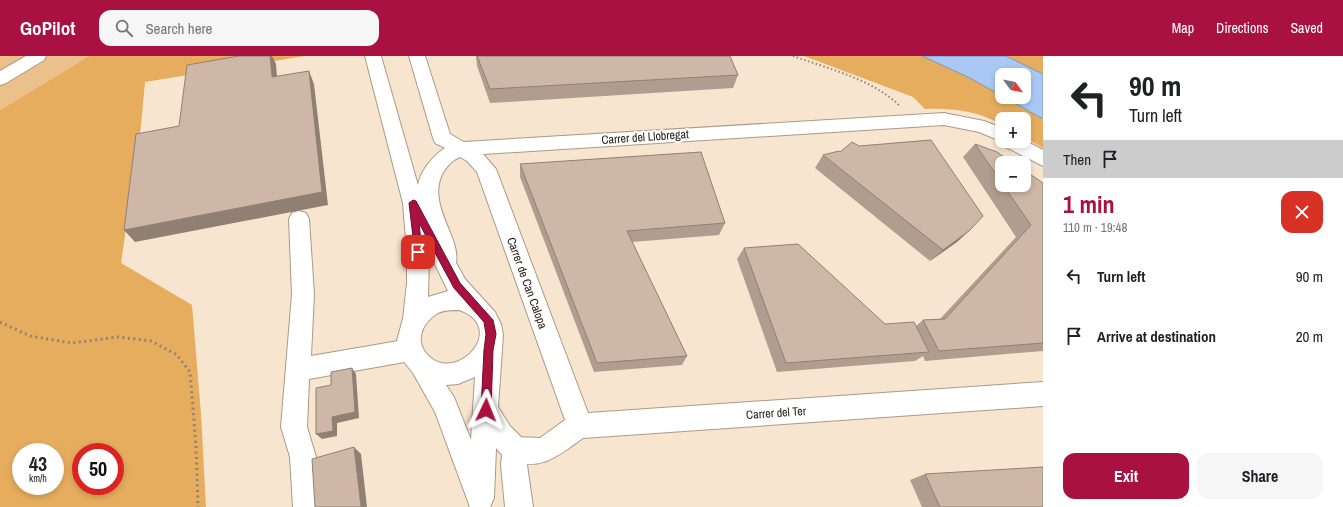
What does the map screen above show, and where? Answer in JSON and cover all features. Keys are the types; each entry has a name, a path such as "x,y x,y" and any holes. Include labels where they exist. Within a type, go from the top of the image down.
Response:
{"main road":[{"path":"0,79 38,56"},
{"path":"373,56 413,203 418,252 418,283 414,320"},
{"name":"Carrer de Can Calopa","path":"417,56 442,138 474,156 486,169 580,426"},
{"name":"Carrer del Llobregat","path":"446,266 441,238 427,195 429,179 440,162 451,153 462,149 944,118 984,127 995,132"},
{"path":"1023,148 1043,159"},
{"path":"413,203 431,234 457,286 488,320 491,334 488,350 480,503"},
{"path":"300,218 303,294 294,427 303,457 307,507"},
{"path":"471,303 457,300 440,301 422,311 414,320 409,330 408,343 416,359 445,406 480,503"},
{"path":"297,370 416,359 438,373 459,372 473,366 488,350"},
{"name":"Carrer del Ter","path":"516,450 540,451 580,426 1043,394"},
{"path":"486,410 501,435 516,450 514,465 519,507"}],"path":[{"path":"793,56 872,86 895,99 912,120"},
{"path":"0,322 30,336 72,343 118,337 151,341 177,354 190,372 196,446 198,507"}],"shaded area":[{"path":"0,56 89,56 0,110"},
{"path":"89,56 305,56 145,82 141,126 121,263 192,305 201,414 206,507 0,507 0,110"},
{"path":"804,56 922,56 970,78 995,92 995,104 1016,104 1031,112 995,112 995,121 984,116 965,111 925,109 913,97"},
{"path":"1006,56 1043,56 1043,74"},
{"path":"1031,112 1043,119 1043,148 1031,141"}],"water":[{"path":"922,56 1006,56 1031,68 995,68 995,92 970,78"},
{"path":"1031,68 1043,74 1043,119 1016,104 1031,104"}],"building":[{"path":"239,56 270,56 272,77 309,71 322,192 124,230 136,134 179,126 187,65"},
{"path":"477,56 730,56 738,75 490,89"},
{"path":"931,140 983,216 970,230 943,250 823,155 840,152 852,142 859,146"},
{"path":"975,144 997,152 1003,156 995,156 995,173"},
{"path":"701,152 725,223 627,231 687,356 597,363 520,164"},
{"path":"1031,175 1043,183 1043,343 939,351 923,320 945,319 1031,225 1008,192 1031,192"},
{"path":"798,244 885,324 914,322 929,352 786,363 744,248"},
{"path":"352,368 355,412 332,417 333,431 316,434 316,388 331,385 331,372"},
{"path":"354,447 361,507 315,507 312,459"},
{"path":"1043,467 1043,507 940,507 925,474"}],"route":[{"path":"418,252 413,203 431,234 457,286 471,303 483,312 488,320 491,334 488,350 486,410"}]}
